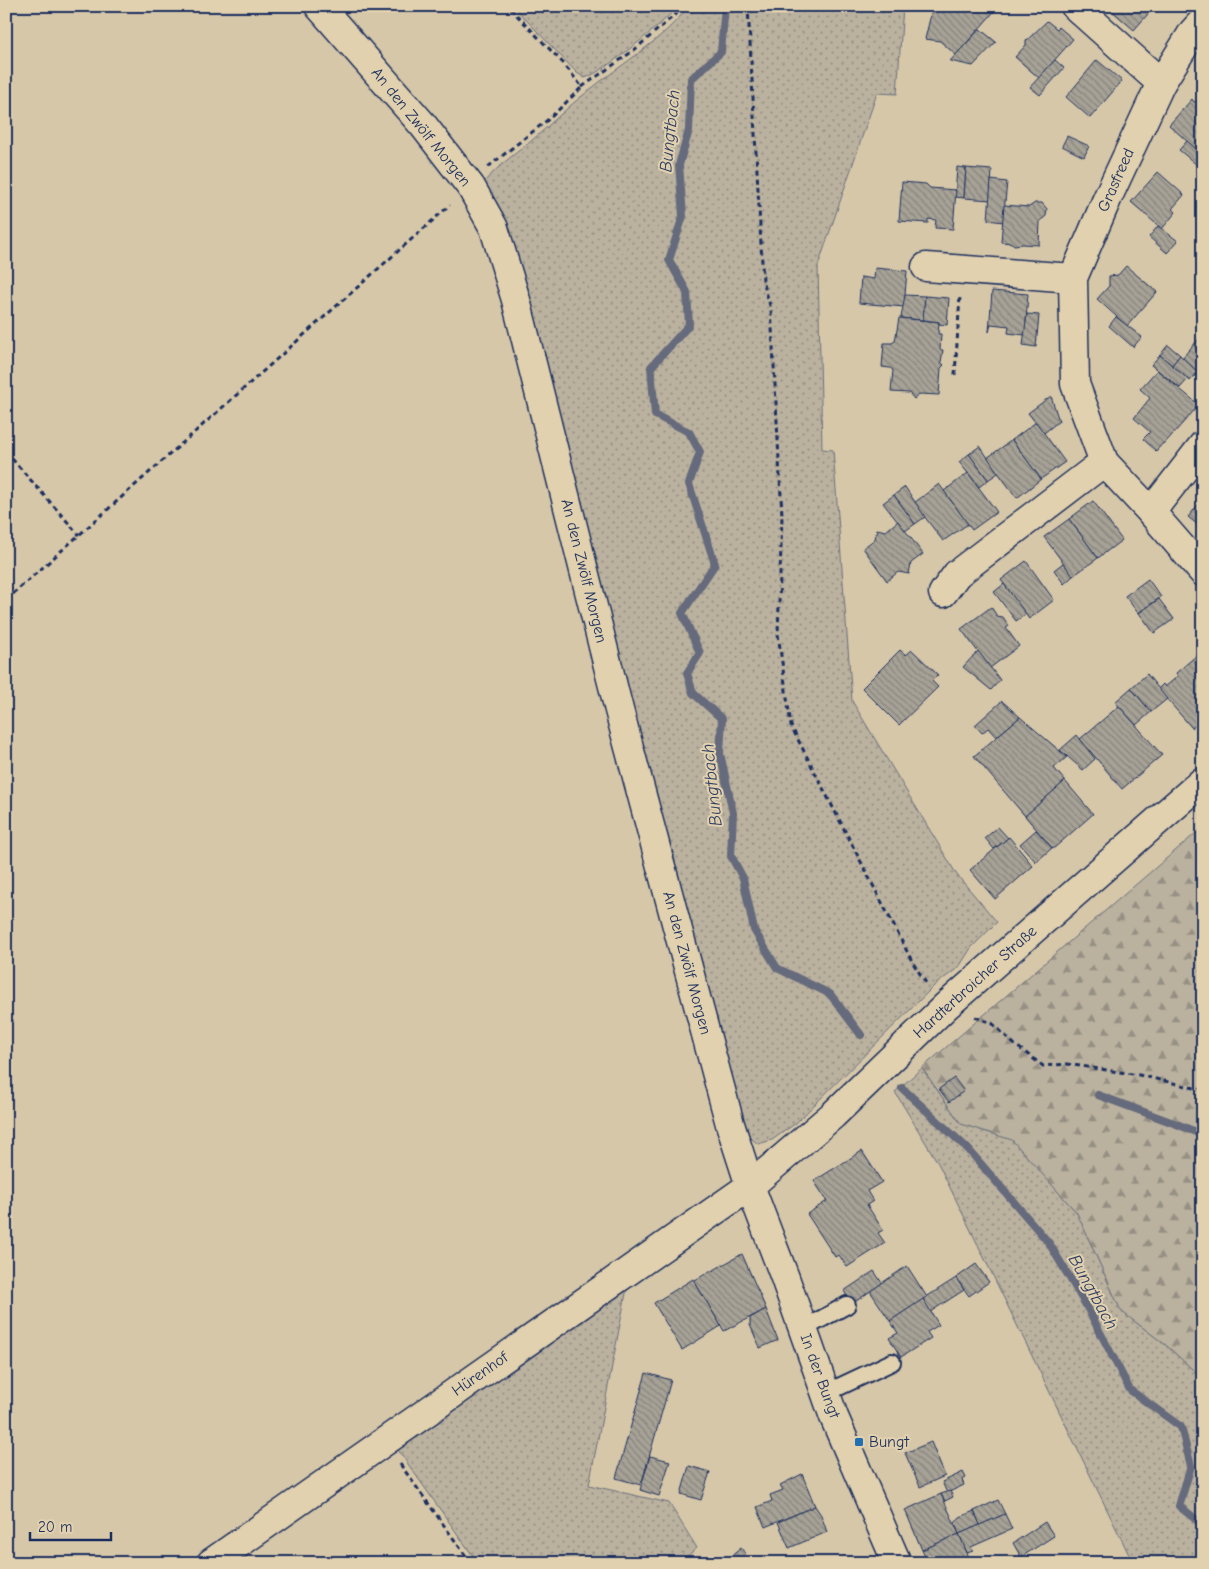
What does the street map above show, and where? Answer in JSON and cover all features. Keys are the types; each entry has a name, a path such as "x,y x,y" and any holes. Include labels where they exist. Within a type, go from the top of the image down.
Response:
{"street":[{"name":"An den Zwölf Morgen","path":"319,6 424,125 471,187 494,228 516,300 622,720 730,1124 750,1186"},
{"path":"1075,6 1160,83"},
{"name":"Grasfreed","path":"1203,21 1193,32 1160,83 1072,278 1075,384 1104,462 1203,572"},
{"path":"926,268 1072,278"},
{"path":"1151,512 1203,445"},
{"path":"943,593 957,574 1104,462"},
{"name":"Hardterbroicher Straße","path":"750,1186 833,1115 946,1006 1203,781"},
{"name":"In der Bungt","path":"750,1186 834,1417 897,1563"},
{"name":"Hürenhof","path":"210,1563 750,1186"}],"lane":[{"path":"803,1329 847,1305"},
{"path":"826,1393 892,1362"}],"path":[{"path":"508,6 563,63 582,87"},
{"path":"6,600 471,187 482,172 550,118 582,87 633,51 683,6"},
{"path":"748,6 763,281 771,309 782,516 778,634 790,726 913,963 932,992 946,1006 992,1023 1014,1044 1043,1066 1067,1064 1139,1075 1203,1090"},
{"path":"956,375 962,270"},
{"path":"6,452 79,535"},
{"path":"384,1442 472,1563"}],"green space":[{"path":"513,6 678,6 634,46 594,74 585,78 577,73"},
{"path":"689,6 903,6 897,94 877,93 818,266 822,449 833,450 852,701 957,875 997,922 971,948 959,967 935,985 796,1123 772,1140 758,1144 740,1129 479,188 497,169 572,104 654,41"},
{"path":"1203,827 1203,1379 1167,1346 1121,1311 1077,1213 1012,1140 961,1124 922,1068"},
{"path":"922,1068 961,1124 1012,1139 1077,1213 1121,1311 1167,1346 1203,1379 1203,1563 1133,1563 938,1163 895,1092"},
{"path":"628,1283 589,1485 669,1503 697,1548 679,1563 478,1563 391,1440"}],"building":[{"path":"933,6 999,6 956,55 940,41 925,39"},
{"path":"1115,6 1155,6 1134,30 1111,10"},
{"path":"1047,21 1057,29 1059,27 1073,39 1039,78 1015,57 1026,45 1026,41"},
{"path":"980,29 996,42 973,66 950,61"},
{"path":"1055,60 1064,68 1040,95 1030,87"},
{"path":"1097,60 1122,81 1090,118 1066,97"},
{"path":"1192,99 1194,102 1201,100 1203,102 1203,148 1199,152 1169,125"},
{"path":"1067,136 1089,146 1084,157 1062,146"},
{"path":"1187,141 1203,155 1203,170 1179,150"},
{"path":"957,167 966,168 964,198 955,197"},
{"path":"966,168 992,170 990,200 964,198"},
{"path":"1158,172 1184,195 1172,209 1176,212 1162,229 1131,202"},
{"path":"991,180 1007,182 1003,222 988,220"},
{"path":"902,182 926,184 930,188 956,190 953,229 935,228 936,220 928,219 928,223 899,221"},
{"path":"1035,203 1042,203 1047,209 1046,216 1040,221 1039,245 1014,245 1001,242 1004,205 1029,207"},
{"path":"1158,226 1178,241 1167,253 1149,237"},
{"path":"1126,266 1157,292 1127,326 1097,299 1109,286 1109,276 1118,275"},
{"path":"875,268 907,271 904,307 859,303 861,277 874,279"},
{"path":"992,291 1028,294 1025,335 1008,333 1009,326 991,324 989,332"},
{"path":"905,295 925,296 923,320 901,318"},
{"path":"925,296 949,298 947,325 923,320"},
{"path":"1027,314 1039,315 1036,347 1023,345"},
{"path":"1116,317 1142,337 1133,347 1109,326"},
{"path":"899,318 939,322 938,334 941,334 940,350 943,350 941,362 944,365 941,368 939,395 920,394 914,399 909,393 891,392 893,370 882,367 884,343 895,341"},
{"path":"1203,334 1203,377 1182,358"},
{"path":"1168,345 1180,355 1172,365 1160,355"},
{"path":"1160,355 1188,379 1180,388 1151,365"},
{"path":"1180,355 1198,372 1190,381 1172,365"},
{"path":"1157,370 1199,405 1156,451 1143,439 1150,432 1134,418 1150,398 1140,389"},
{"path":"1051,396 1059,421 1044,433 1028,413"},
{"path":"1036,422 1065,462 1041,479 1012,440"},
{"path":"1012,440 1041,479 1017,498 987,458"},
{"path":"980,446 998,473 988,480 969,454"},
{"path":"969,454 988,480 979,487 959,462"},
{"path":"968,473 997,512 972,530 944,491"},
{"path":"939,484 968,524 943,541 914,503"},
{"path":"905,487 925,517 915,524 894,495"},
{"path":"894,495 915,524 905,531 883,503"},
{"path":"1203,499 1203,529 1188,517"},
{"path":"1093,501 1122,540 1098,558 1069,519"},
{"path":"1069,519 1098,558 1073,576 1044,537"},
{"path":"898,521 923,554 911,563 909,574 898,572 887,581 863,548 875,539 877,529 886,531"},
{"path":"1026,561 1054,600 1029,619 1001,580"},
{"path":"1063,563 1073,576 1064,584 1054,570"},
{"path":"1148,579 1161,597 1138,613 1125,596"},
{"path":"1004,584 1026,614 1016,621 994,592"},
{"path":"1159,599 1174,619 1154,633 1139,613"},
{"path":"991,607 997,616 1003,617 1009,626 1006,628 1019,646 990,668 961,629"},
{"path":"900,650 906,655 912,650 938,675 932,681 938,687 899,725 862,688"},
{"path":"1203,650 1203,719 1192,728 1158,689 1163,684 1165,687 1178,676 1176,673"},
{"path":"978,651 1000,680 991,690 963,667"},
{"path":"1147,674 1167,699 1151,712 1131,688"},
{"path":"1131,688 1151,712 1136,725 1115,702"},
{"path":"1002,701 1020,717 996,737 988,728 982,733 975,725"},
{"path":"1119,706 1162,755 1122,789 1080,739"},
{"path":"1020,717 1067,757 1054,768 1065,781 1025,816 974,756"},
{"path":"1077,735 1095,759 1083,770 1060,750"},
{"path":"1065,781 1093,814 1053,849 1025,816"},
{"path":"998,827 1008,838 994,849 985,838"},
{"path":"1036,830 1052,848 1036,862 1020,844"},
{"path":"1009,837 1033,866 995,899 970,870"},
{"path":"954,1078 964,1091 949,1102 939,1089"},
{"path":"862,1151 882,1182 867,1191 873,1201 867,1205 883,1230 878,1233 885,1243 847,1267 839,1255 835,1257 807,1214 827,1201 814,1181"},
{"path":"742,1254 766,1309 724,1331 693,1279 695,1280"},
{"path":"976,1264 989,1282 969,1296 956,1278"},
{"path":"907,1266 927,1297 890,1321 870,1291"},
{"path":"874,1271 882,1283 852,1304 844,1291"},
{"path":"956,1278 964,1290 930,1312 923,1299"},
{"path":"693,1279 721,1326 682,1350 654,1303"},
{"path":"923,1299 939,1325 927,1332 931,1338 901,1357 889,1338 898,1333 890,1321"},
{"path":"766,1309 778,1340 760,1348 750,1325 750,1318"},
{"path":"646,1373 671,1380 641,1485 616,1478"},
{"path":"931,1442 945,1476 920,1487 905,1453"},
{"path":"650,1456 670,1461 659,1496 640,1490"},
{"path":"689,1466 710,1472 701,1500 681,1494"},
{"path":"963,1472 966,1478 962,1480 964,1485 947,1493 942,1482"},
{"path":"802,1474 815,1506 765,1527 757,1507 772,1501 770,1495 783,1490 780,1485"},
{"path":"950,1491 953,1497 945,1501 941,1494"},
{"path":"941,1494 959,1534 922,1550 905,1510"},
{"path":"998,1500 1005,1514 980,1525 974,1511"},
{"path":"815,1506 821,1515 827,1532 789,1548 778,1522"},
{"path":"974,1511 980,1525 959,1534 955,1523 960,1517"},
{"path":"1005,1514 1012,1529 971,1547 973,1551 967,1553 959,1534"},
{"path":"1045,1522 1054,1536 1021,1557 1013,1543"},
{"path":"959,1534 970,1560 964,1563 928,1563 922,1550"},
{"path":"741,1548 746,1554 736,1563 723,1563"}],"waterway":[{"name":"Bungtbach","path":"725,6 721,52 691,79 689,130 679,165 683,216 669,260 687,292 689,325 651,367 655,415 689,432 700,452 689,484 715,564 682,613 700,653 687,673 693,693 722,719 720,753 733,813 731,856 743,878 754,930 777,968 830,994 861,1035"},
{"name":"Bungtbach","path":"902,1088 968,1149 1049,1243 1087,1307 1130,1390 1181,1427 1191,1466 1179,1506 1203,1525"},
{"path":"1098,1095 1203,1135"}],"place":[{"name":"Bungt","path":"859,1442"}]}
